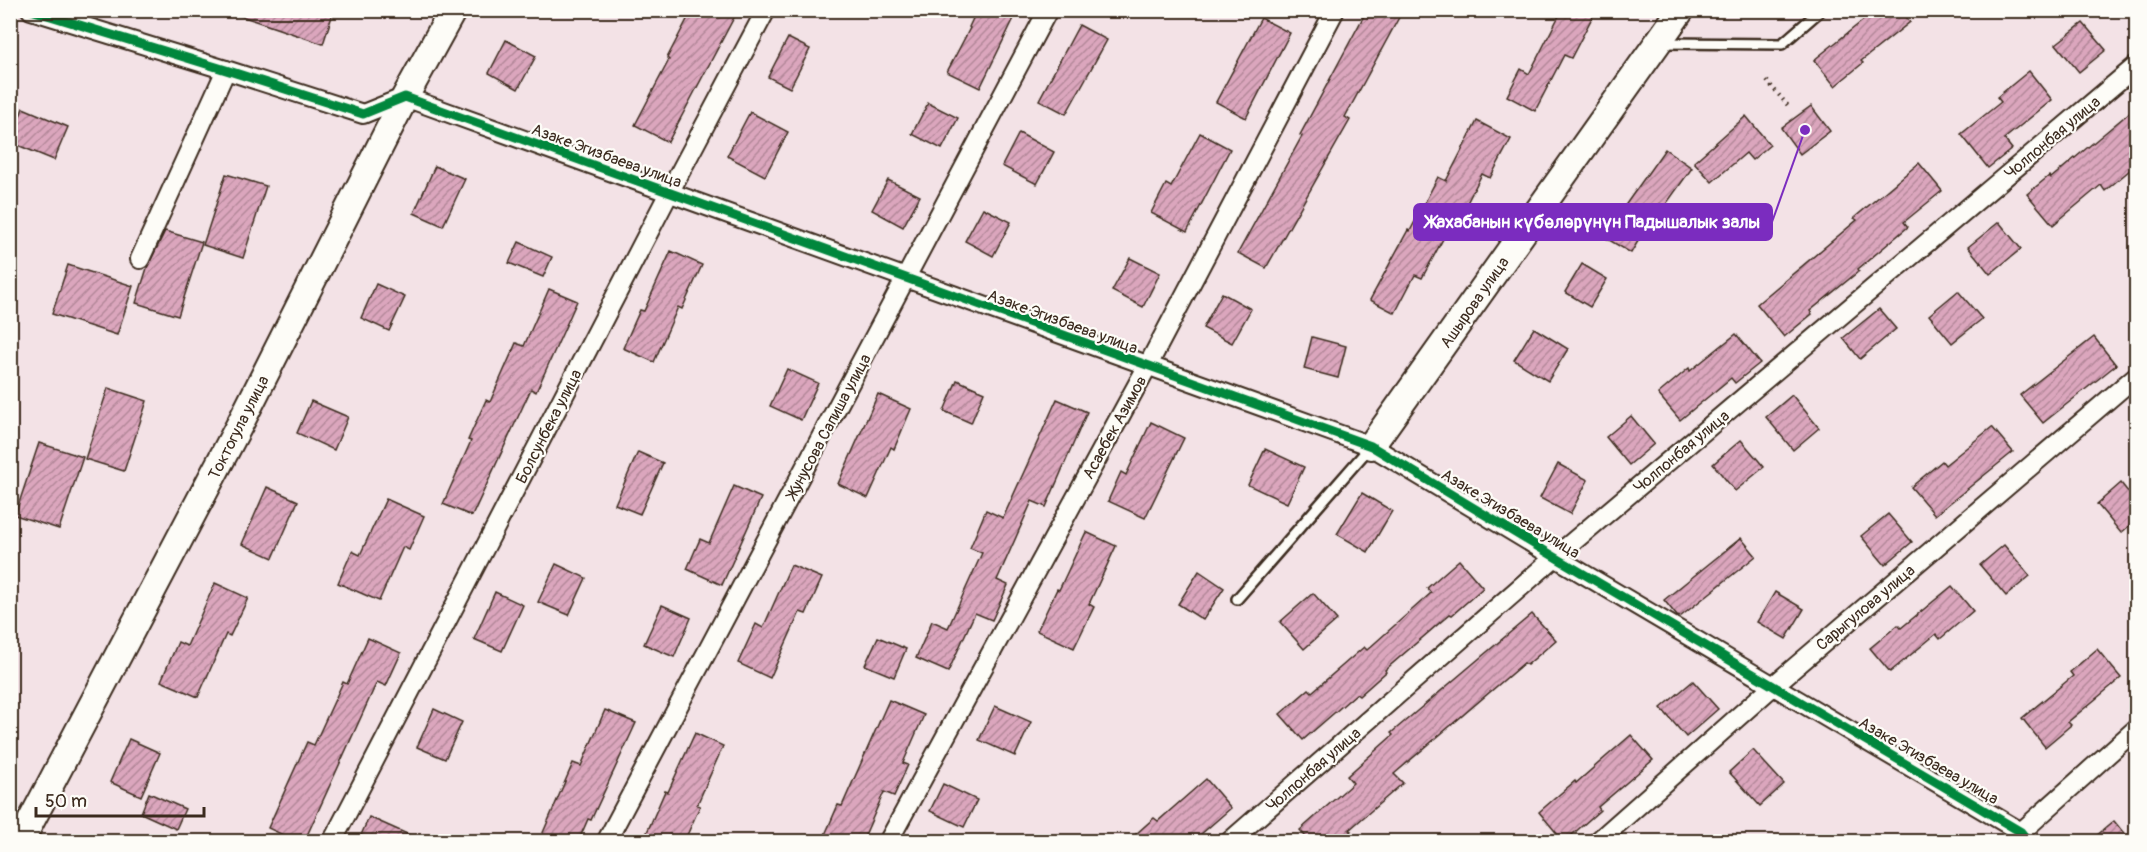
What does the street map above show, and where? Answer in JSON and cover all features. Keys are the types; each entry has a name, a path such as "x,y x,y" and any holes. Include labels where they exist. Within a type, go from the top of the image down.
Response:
{"street":[{"path":"31,10 363,114 405,97"},
{"name":"Токтогула улица","path":"20,842 241,422 405,97 453,10"},
{"name":"Болсунбека улица","path":"332,842 766,10"},
{"name":"Жунусова Сапиша улица","path":"606,842 1048,10"},
{"name":"Асаебек Азимов","path":"888,842 1147,367 1335,10"},
{"name":"Ашырова улица","path":"1371,446 1681,10"},
{"name":"Чолпонбая улица","path":"1229,842 1555,557 2136,66"},
{"path":"140,259 226,70"},
{"name":"Азаке Эгизбаева улица","path":"405,97 1147,367 1371,446 1773,686 2020,838"},
{"name":"Сарыгулова улица","path":"1597,842 1773,686 2136,376"},
{"path":"2020,838 2136,729"}],"lane":[{"path":"1658,43 1782,44 1821,10"},
{"path":"1237,599 1371,446"}],"path":[{"path":"1767,81 1790,108"}],"building":[{"path":"235,10 334,10 323,44 235,14"},
{"path":"692,10 738,10 668,142 635,125"},
{"path":"977,10 1018,10 980,88 947,72"},
{"path":"1367,10 1403,10 1345,117 1350,120 1266,268 1238,253"},
{"path":"1562,10 1596,10 1571,58 1564,55 1535,111 1507,96 1521,69 1529,74"},
{"path":"1876,10 1901,10 1910,22 1861,61 1863,63 1835,86 1814,60"},
{"path":"1261,18 1290,33 1246,118 1216,102"},
{"path":"2083,23 2106,50 2079,72 2056,44"},
{"path":"1079,25 1107,40 1066,114 1039,100"},
{"path":"788,38 810,49 790,88 768,77"},
{"path":"506,40 536,56 518,89 489,73"},
{"path":"2029,71 2052,100 2004,139 2012,149 1988,168 1961,134 2001,102 1997,97"},
{"path":"928,103 958,118 942,149 912,134"},
{"path":"1811,106 1830,131 1800,154 1781,128"},
{"path":"2136,107 2136,165 2105,191 2101,185 2053,225 2027,194 2049,176 2051,178"},
{"path":"23,108 68,127 54,160 10,142"},
{"path":"750,112 788,132 765,176 727,156"},
{"path":"1746,116 1770,145 1752,160 1746,153 1712,182 1694,162"},
{"path":"1477,121 1511,139 1490,178 1482,174 1454,228 1450,226 1422,278 1415,275 1395,313 1370,300 1438,177 1446,181"},
{"path":"1019,133 1054,152 1037,184 1002,166"},
{"path":"1200,133 1230,149 1187,232 1151,213 1166,184 1171,187"},
{"path":"1665,149 1692,168 1664,207 1660,204 1631,253 1604,237 1623,206"},
{"path":"1919,163 1942,191 1904,222 1908,227 1810,311 1812,314 1784,337 1757,304 1857,220 1854,218"},
{"path":"435,166 465,179 443,226 414,213"},
{"path":"226,174 266,186 243,258 203,245"},
{"path":"888,180 920,196 903,227 872,210"},
{"path":"983,208 1011,222 993,256 965,241"},
{"path":"1999,222 2021,249 1990,274 1968,247"},
{"path":"165,231 202,242 178,316 136,303 147,268"},
{"path":"519,242 552,257 543,277 509,263"},
{"path":"671,251 702,265 682,309 678,307 654,362 623,348 640,310 644,311"},
{"path":"1130,258 1160,273 1143,307 1112,291"},
{"path":"1582,264 1607,279 1590,307 1565,292"},
{"path":"68,265 133,286 117,335 52,314"},
{"path":"376,284 405,297 389,331 361,318"},
{"path":"549,289 577,301 536,392 531,389 472,516 443,504 471,441 468,440 486,400 490,402 516,343 524,346"},
{"path":"1958,291 1982,319 1952,343 1929,315"},
{"path":"1222,293 1251,309 1232,343 1203,328"},
{"path":"1879,309 1896,329 1860,359 1843,338"},
{"path":"1534,328 1568,349 1548,381 1514,360"},
{"path":"1736,334 1760,363 1735,383 1731,378 1680,420 1658,394"},
{"path":"1312,337 1346,346 1338,378 1304,369"},
{"path":"2094,337 2116,365 2043,423 2020,395"},
{"path":"787,369 818,383 801,420 770,406"},
{"path":"957,380 984,392 971,423 944,411"},
{"path":"108,388 147,401 124,471 85,459"},
{"path":"878,394 911,409 894,449 891,447 868,498 838,484"},
{"path":"1792,395 1819,428 1793,450 1766,417"},
{"path":"1057,399 1087,412 1046,507 1032,501 997,580 1008,585 992,620 975,613 948,672 916,658 932,621 948,628 982,553 970,548 986,510 1003,518"},
{"path":"311,401 348,417 334,450 297,433"},
{"path":"1631,416 1654,444 1629,465 1606,437"},
{"path":"1151,422 1184,438 1145,518 1108,501 1121,472 1126,475"},
{"path":"1992,427 2013,452 1935,515 1911,487 1942,461 1945,465"},
{"path":"1741,440 1764,467 1735,491 1713,464"},
{"path":"39,443 83,457 59,529 15,515"},
{"path":"1265,449 1304,467 1287,503 1248,485"},
{"path":"638,452 663,463 640,514 615,504"},
{"path":"1558,464 1588,480 1570,514 1540,498"},
{"path":"2121,483 2136,502 2136,520 2121,533 2097,504"},
{"path":"734,486 761,498 722,585 687,569 700,539 709,543"},
{"path":"267,487 298,501 273,558 242,544"},
{"path":"1362,493 1392,511 1368,552 1337,534"},
{"path":"386,499 424,516 409,550 403,547 379,601 338,583 352,551 360,555"},
{"path":"1888,514 1912,542 1885,565 1861,536"},
{"path":"1086,532 1116,546 1089,604 1094,607 1074,648 1037,631"},
{"path":"1741,538 1756,556 1680,617 1677,616 1664,600"},
{"path":"2004,545 2030,576 2006,596 1980,565"},
{"path":"1459,560 1483,588 1385,670 1386,672 1359,696 1356,694 1303,740 1280,714 1309,689 1312,692 1364,647 1367,650 1431,593 1427,588"},
{"path":"556,564 586,578 569,615 538,602"},
{"path":"791,565 822,578 806,614 800,612 770,678 738,663 756,624 763,628"},
{"path":"1199,571 1224,588 1203,620 1178,604"},
{"path":"215,583 248,598 230,636 226,634 198,697 161,681 178,642 187,646"},
{"path":"1952,586 1973,611 1940,639 1936,634 1890,672 1870,648 1898,625 1901,628"},
{"path":"495,592 523,605 502,651 474,639"},
{"path":"1775,592 1804,609 1786,639 1757,622"},
{"path":"1313,593 1337,620 1304,649 1280,622"},
{"path":"662,605 691,618 674,657 644,644"},
{"path":"1532,614 1556,640 1527,665 1524,663 1394,774 1403,783 1349,830 1351,831 1339,842 1310,842 1300,830 1353,783 1347,776 1393,735 1391,733"},
{"path":"878,637 906,649 894,677 865,665"},
{"path":"368,638 401,653 386,686 377,682 304,842 298,842 268,828 307,742 314,745 343,682 347,684"},
{"path":"2097,649 2121,678 2068,722 2071,725 2045,747 2022,718 2073,676 2070,672"},
{"path":"1693,681 1718,709 1686,737 1661,708"},
{"path":"889,700 924,715 903,763 908,765 894,796 884,792 862,842 835,842 824,837 838,805 842,806"},
{"path":"995,706 1031,722 1015,756 979,740"},
{"path":"434,709 462,722 445,759 417,747"},
{"path":"605,710 636,723 591,820 588,819 578,842 539,842 573,763 581,766"},
{"path":"695,733 723,746 697,805 700,806 684,842 655,842 645,837 665,791 668,792"},
{"path":"1631,735 1653,760 1598,807 1600,810 1564,842 1539,812"},
{"path":"129,739 160,753 141,796 110,782"},
{"path":"1753,750 1784,784 1760,806 1729,772"},
{"path":"1206,779 1231,808 1192,842 1127,842 1154,818 1158,821"},
{"path":"943,784 977,800 964,827 930,811"},
{"path":"149,793 185,809 176,829 141,813"},
{"path":"369,817 425,842 358,842"},
{"path":"2114,821 2131,842 2089,842"}],"cycle path":[{"path":"31,10 363,114 405,97 1371,446 2021,832 2029,842"}],"place":[{"name":"Жахабанын күбөлөрүнүн Падышалык залы","path":"1805,130"}]}
